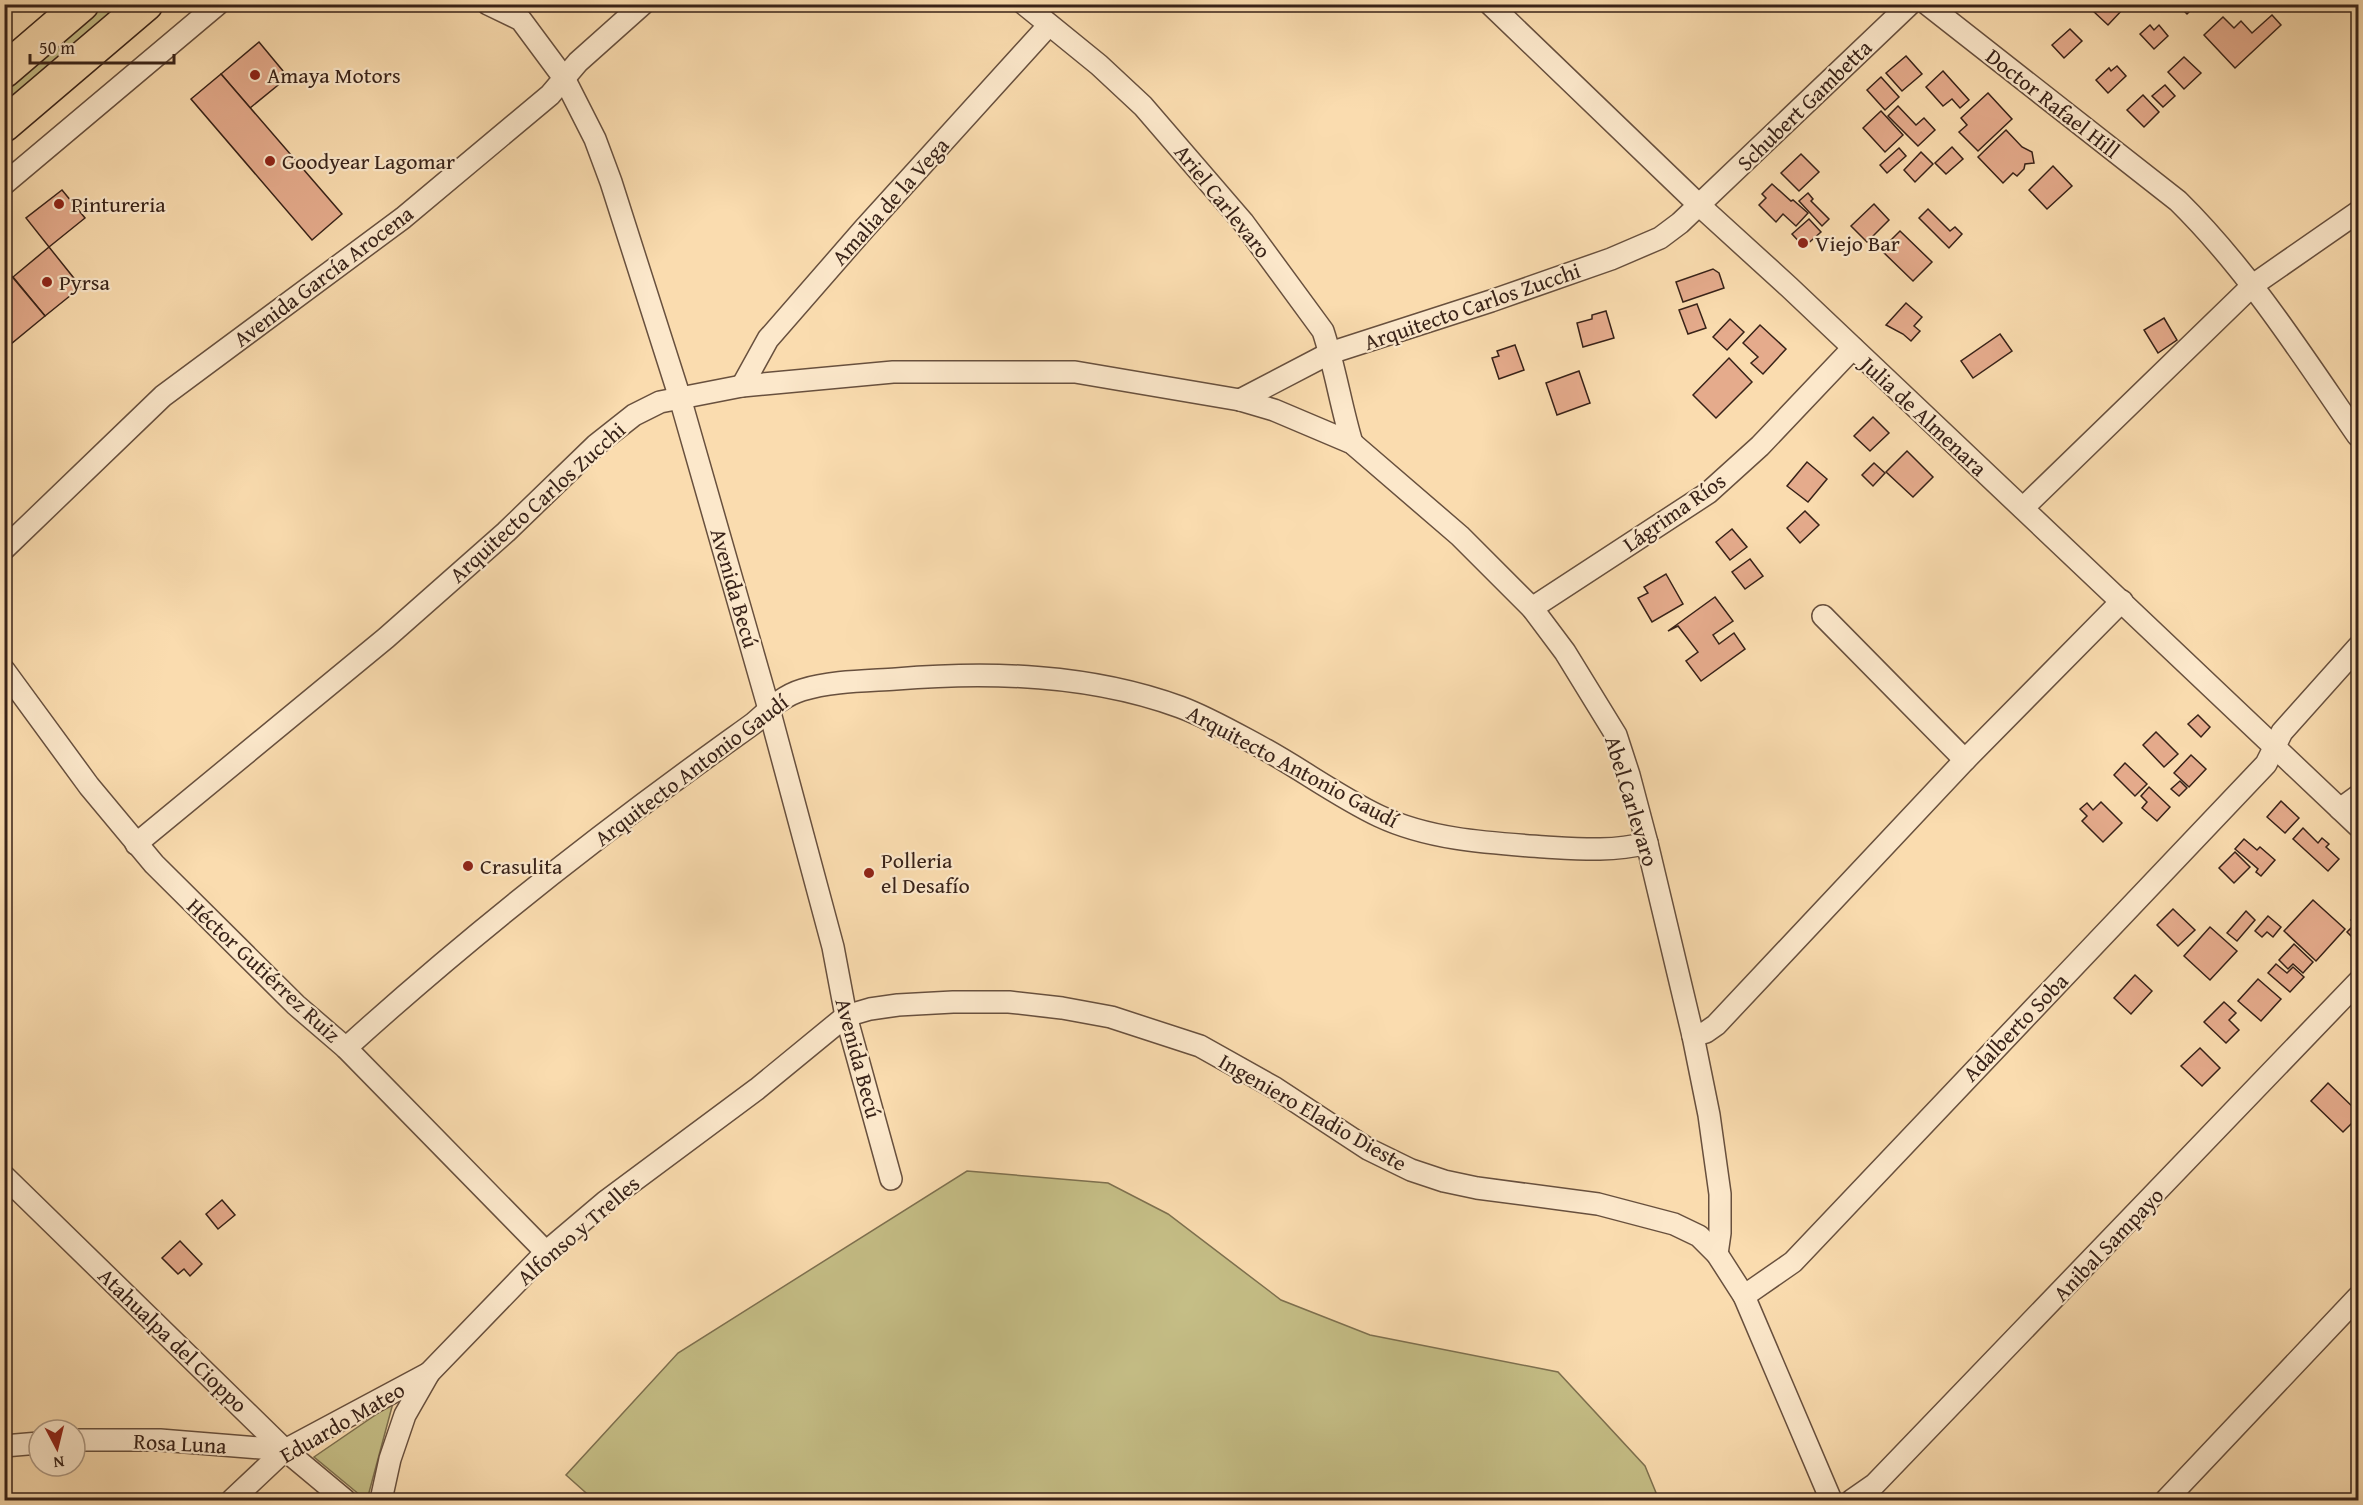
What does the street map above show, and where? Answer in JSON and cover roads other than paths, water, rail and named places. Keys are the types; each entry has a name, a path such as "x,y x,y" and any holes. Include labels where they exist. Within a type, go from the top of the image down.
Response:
{"main road":[{"path":"4,71 82,4"},
{"path":"4,125 146,4"}],"street":[{"path":"4,184 218,4"},
{"name":"Avenida Becú","path":"488,4 518,12 564,78 595,139 611,182 680,398 769,709 833,947 846,1016 891,1179"},
{"name":"Avenida García Arocena","path":"4,549 163,396 403,218 550,95 578,62 643,4"},
{"name":"Ariel Carlevaro","path":"1024,4 1099,65 1143,106 1243,222 1323,332 1352,443"},
{"name":"Julia de Almenara","path":"1490,4 1699,205 2358,826"},
{"name":"Schubert Gambetta","path":"1699,205 1910,4"},
{"name":"Doctor Rafael Hill","path":"1927,4 2178,201 2211,234 2253,285 2358,436"},
{"name":"Amalia de la Vega","path":"742,386 768,339 864,229 1049,25"},
{"name":"Arquitecto Carlos Zucchi","path":"1240,400 1330,353 1611,259 1660,238 1699,205"},
{"path":"2023,508 2253,285 2358,212"},
{"name":"Lágrima Ríos","path":"1532,608 1707,493 1760,446 1852,348"},
{"name":"Arquitecto Carlos Zucchi","path":"136,844 386,638 506,532 596,445 634,415 660,402 742,386 893,372 1074,372 1240,400 1274,410 1352,443"},
{"name":"Abel Carlevaro","path":"1352,443 1460,536 1532,608 1565,652 1616,735 1647,843 1693,1036 1709,1115 1720,1194 1720,1233 1717,1254"},
{"path":"1693,1036 1706,1032 1716,1025 1965,760 2121,601"},
{"path":"1823,616 1965,760"},
{"name":"Adalberto Soba","path":"1744,1296 1793,1262 2266,764 2282,732 2358,647"},
{"name":"Héctor Gutiérrez Ruiz","path":"4,670 89,786 136,844 263,974 346,1048 546,1252"},
{"name":"Arquitecto Antonio Gaudí","path":"346,1048 468,942 648,800 749,726 779,700 802,689 852,682 972,675 1020,676 1070,681 1144,696 1182,708 1262,748 1367,810 1431,833 1491,843 1604,850 1631,848 1647,843"},
{"path":"2340,809 2358,796"},
{"name":"Anibal Sampayo","path":"1852,1500 1875,1484 2358,982"},
{"name":"Ingeniero Eladio Dieste","path":"846,1016 870,1009 898,1005 1009,1002 1111,1017 1200,1046 1236,1065 1368,1149 1411,1170 1444,1181 1477,1188 1598,1204 1674,1224 1699,1236 1717,1254 1744,1296 1831,1500"},
{"name":"Alfonso y Trelles","path":"381,1500 390,1459 405,1415 429,1373 546,1252 605,1203 757,1089 846,1016"},
{"name":"Atahualpa del Cioppo","path":"4,1176 285,1450 345,1500"},
{"path":"2166,1500 2358,1297"},
{"name":"Eduardo Mateo","path":"231,1500 285,1450 429,1373"},
{"name":"Rosa Luna","path":"87,1440 160,1440 285,1450"},
{"path":"4,1446 27,1444"}],"place":[{"name":"Amaya Motors","path":"255,75"},
{"name":"Goodyear Lagomar","path":"270,161"},
{"name":"Pintureria","path":"59,204"},
{"name":"Viejo Bar","path":"1803,243"},
{"name":"Pyrsa","path":"47,282"},
{"name":"Crasulita","path":"468,866"},
{"name":"Polleria el Desafío","path":"869,873"}]}
